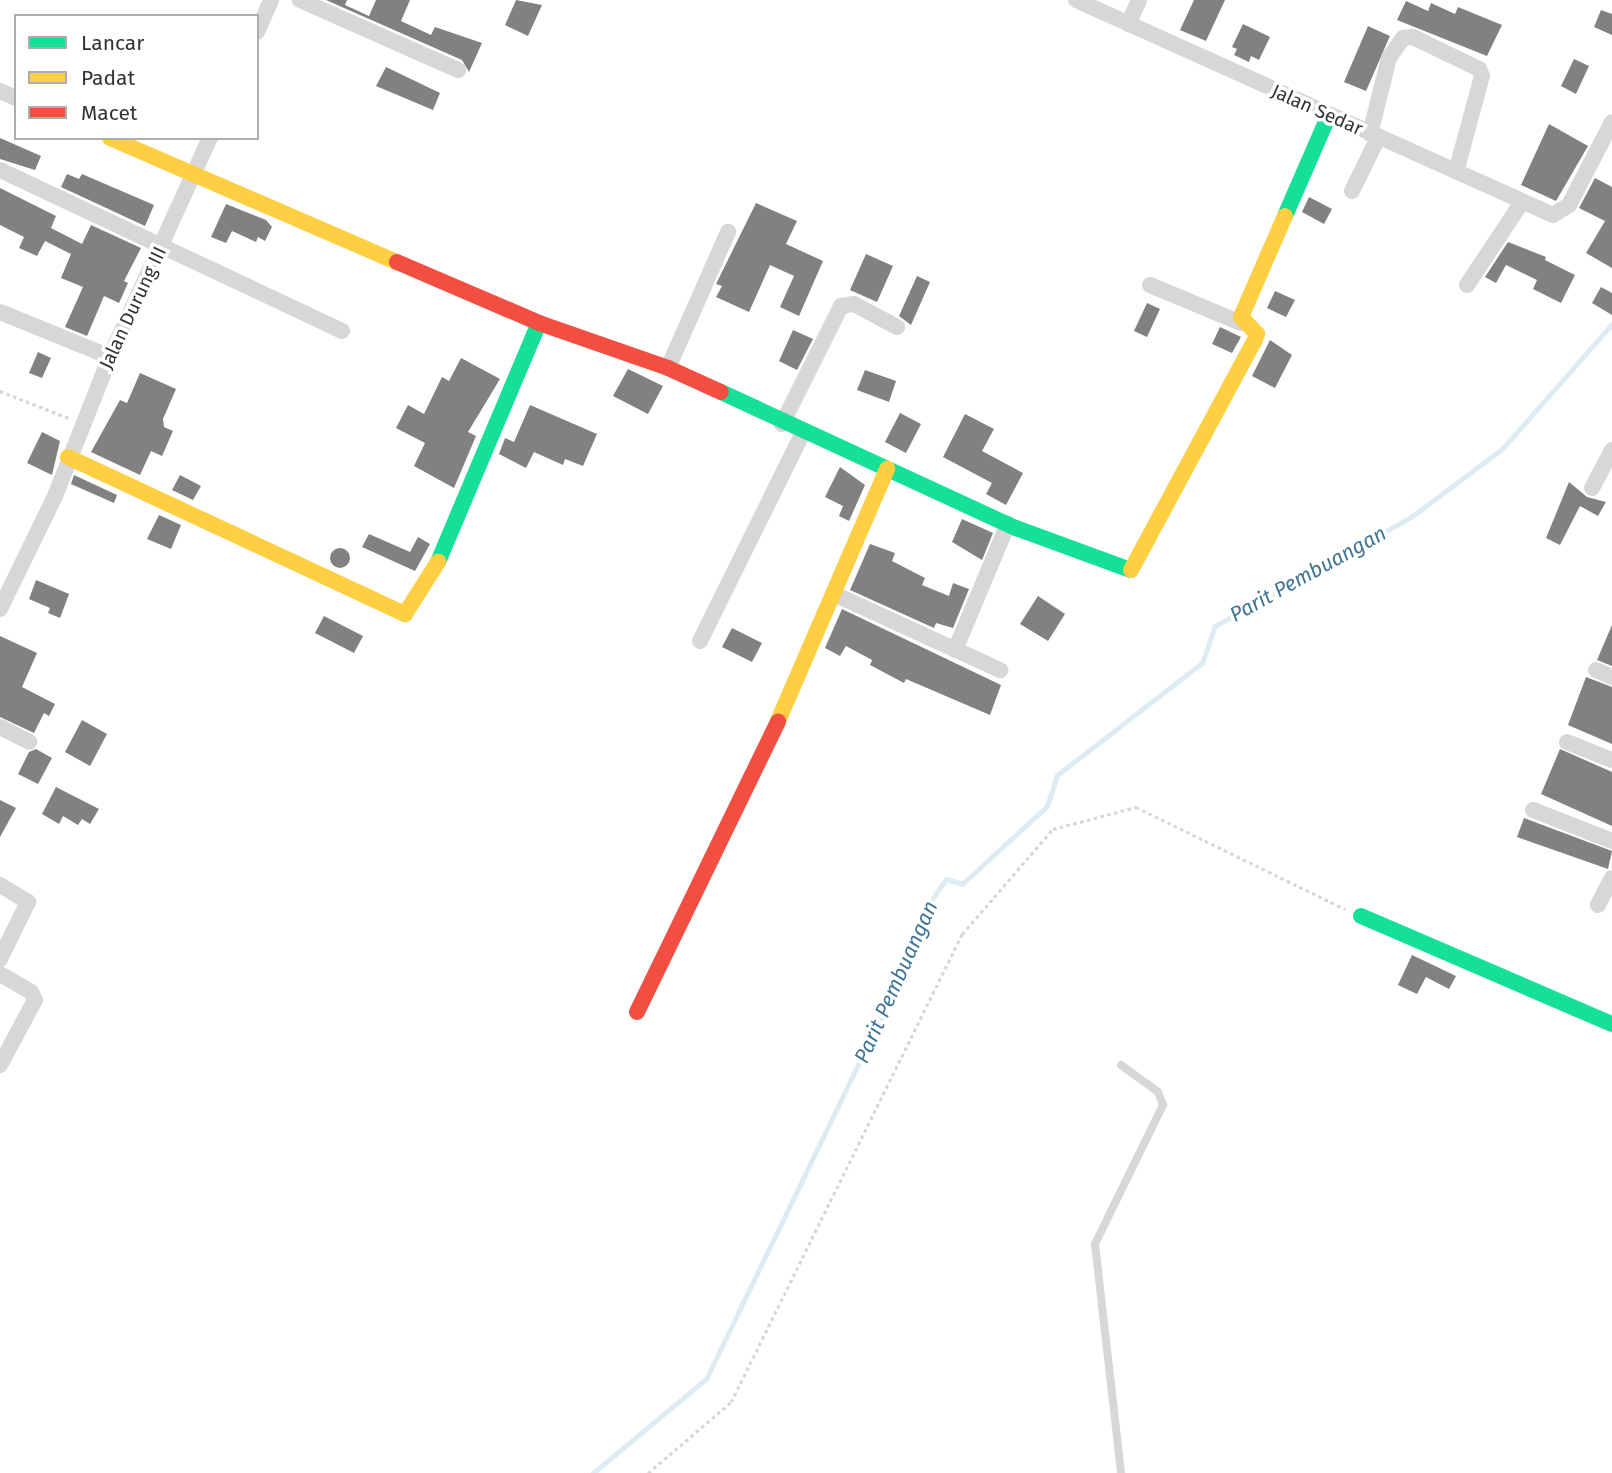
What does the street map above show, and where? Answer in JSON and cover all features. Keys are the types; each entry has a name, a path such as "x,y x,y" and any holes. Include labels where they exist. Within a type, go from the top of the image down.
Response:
{"street":[{"path":"259,27 271,0"},
{"path":"300,0 458,70"},
{"name":"Jalan Sedar","path":"1076,0 1328,117 1522,202 1559,215 1569,205 1612,122"},
{"path":"1128,24 1139,0"},
{"path":"1352,191 1374,136 1389,58 1403,38 1413,37 1479,69 1482,76 1456,172"},
{"path":"1241,323 1328,117"},
{"path":"115,140 539,323 668,368 782,424 1008,524 1130,573 1257,334 1241,323 1150,285"},
{"name":"Jalan Durung III","path":"1,604 55,496 68,457 110,357 209,140"},
{"path":"0,170 342,331"},
{"path":"1467,285 1522,202"},
{"path":"668,368 728,232"},
{"path":"782,424 841,306 853,304 897,327"},
{"path":"0,312 110,357"},
{"path":"68,457 405,614 411,612 437,563 539,323"},
{"path":"700,641 803,433"},
{"path":"1592,488 1612,450"},
{"path":"637,1012 743,796 887,469"},
{"path":"955,650 1008,524"},
{"path":"834,594 1000,670"},
{"path":"1597,670 1612,677"},
{"path":"0,727 29,742"},
{"path":"1567,742 1612,760"},
{"path":"1533,810 1612,841"},
{"path":"1598,905 1612,878"},
{"path":"0,885 28,902 0,959"},
{"path":"1361,916 1612,1024"},
{"path":"0,974 31,992 35,1000 0,1065"}],"lane":[{"path":"1121,1065 1158,1092 1163,1105 1095,1244 1121,1473"}],"path":[{"path":"0,391 82,423"},
{"path":"648,1473 731,1402 962,934 1054,829 1136,807 1361,916"}],"building":[{"path":"326,0 347,0 345,5 369,16 376,0 410,0 401,21 431,35 435,27 482,43 469,72 462,60"},
{"path":"516,0 542,5 528,36 505,25"},
{"path":"1194,0 1225,0 1206,41 1180,30"},
{"path":"1406,1 1428,11 1431,3 1455,14 1458,7 1502,25 1487,56 1397,20"},
{"path":"1601,10 1612,14 1612,35 1594,27"},
{"path":"1243,24 1270,37 1259,60 1251,56 1249,62 1234,55 1237,49 1232,47"},
{"path":"1368,26 1390,36 1366,91 1344,82"},
{"path":"1574,59 1589,66 1576,94 1561,86"},
{"path":"386,67 440,93 433,110 376,86"},
{"path":"1549,124 1588,146 1556,201 1521,185"},
{"path":"0,138 41,156 35,170 0,159"},
{"path":"67,174 79,179 82,174 154,205 145,226 61,187"},
{"path":"1595,178 1612,187 1612,268 1586,253 1605,221 1579,208"},
{"path":"0,188 56,216 51,228 82,244 91,225 141,248 124,281 128,283 119,303 104,296 87,336 65,327 83,287 61,278 71,254 45,241 37,256 19,248 24,237 0,225"},
{"path":"1309,197 1332,209 1324,224 1302,212"},
{"path":"756,203 797,221 786,244 823,261 799,316 780,307 794,276 770,265 749,312 716,297 722,286 716,284"},
{"path":"226,204 266,220 272,227 265,241 258,237 256,242 232,231 226,243 211,237"},
{"path":"1508,242 1546,257 1545,260 1575,275 1561,303 1533,289 1537,280 1506,265 1496,283 1485,277"},
{"path":"866,254 893,266 877,302 850,290"},
{"path":"917,276 930,282 911,325 899,316"},
{"path":"1601,287 1612,293 1612,315 1592,303"},
{"path":"1275,291 1295,300 1286,317 1267,308"},
{"path":"1147,303 1160,309 1147,337 1134,331"},
{"path":"1220,327 1241,337 1232,353 1212,344"},
{"path":"793,330 813,339 797,370 779,361"},
{"path":"1270,340 1292,355 1275,388 1252,376"},
{"path":"38,352 51,358 42,378 29,373"},
{"path":"461,358 500,379 468,432 476,436 454,488 414,466 425,443 396,428 408,405 424,414 442,377 449,381"},
{"path":"628,369 663,386 648,414 613,396"},
{"path":"865,370 896,381 889,402 857,390"},
{"path":"140,373 176,389 163,419 164,427 173,431 162,456 151,451 140,475 91,452 120,400 127,403"},
{"path":"530,405 597,434 583,466 565,459 563,465 534,452 526,468 499,454 505,438 514,442"},
{"path":"900,413 921,424 906,453 885,442"},
{"path":"965,414 994,429 982,451 1023,473 1006,505 986,494 992,483 943,457"},
{"path":"42,432 60,441 52,475 27,463"},
{"path":"840,467 865,485 849,521 839,516 843,506 825,497"},
{"path":"74,475 117,495 114,503 71,484"},
{"path":"180,475 201,486 193,500 172,490"},
{"path":"1569,482 1587,497 1606,502 1598,516 1580,506 1560,545 1546,538"},
{"path":"159,515 181,525 171,549 147,539"},
{"path":"962,519 993,533 982,560 952,542"},
{"path":"369,534 410,552 418,537 430,544 415,571 362,547"},
{"path":"870,544 895,553 892,561 925,578 922,585 949,596 953,583 969,589 953,628 936,623 934,628 850,590"},
{"path":"340,548 347,551 350,558 347,565 340,568 333,565 330,558 333,551"},
{"path":"36,580 69,594 60,618 48,613 50,608 29,599"},
{"path":"1038,596 1065,614 1048,641 1020,624"},
{"path":"842,609 1001,685 990,715 906,679 904,683 870,665 872,660 846,646 840,656 825,648"},
{"path":"324,616 363,636 354,653 315,633"},
{"path":"1612,625 1612,666 1597,660"},
{"path":"732,628 762,643 752,662 722,647"},
{"path":"0,636 37,653 22,687 55,704 49,716 44,713 34,733 0,717"},
{"path":"1586,677 1612,687 1612,744 1568,725"},
{"path":"82,720 107,734 90,766 65,752"},
{"path":"36,749 52,758 38,784 18,774 29,752"},
{"path":"1560,749 1612,772 1612,826 1541,794"},
{"path":"56,787 99,809 90,824 82,819 78,825 63,816 59,824 42,814"},
{"path":"0,800 16,808 0,837"},
{"path":"1524,818 1612,851 1608,869 1517,837"},
{"path":"1412,955 1456,976 1449,989 1426,977 1417,994 1398,985"}],"waterway":[{"name":"Parit Pembuangan","path":"593,1473 706,1379 902,974 928,905 946,879 962,884 1047,806 1057,775 1202,663 1215,626 1411,517 1502,449 1612,324"}],"traffic: fast":[{"path":"1285,216 1328,117"},
{"path":"438,562 539,323"},
{"path":"721,392 1016,528 1131,570"},
{"path":"1361,916 1612,1024"}],"traffic: slow":[{"path":"115,140 397,262"},
{"path":"1131,570 1254,342 1257,334 1241,317 1285,216"},
{"path":"68,457 405,614 438,562"},
{"path":"778,721 887,469"}],"traffic: jam":[{"path":"397,262 539,323 668,368 721,392"},
{"path":"637,1012 778,721"}]}
